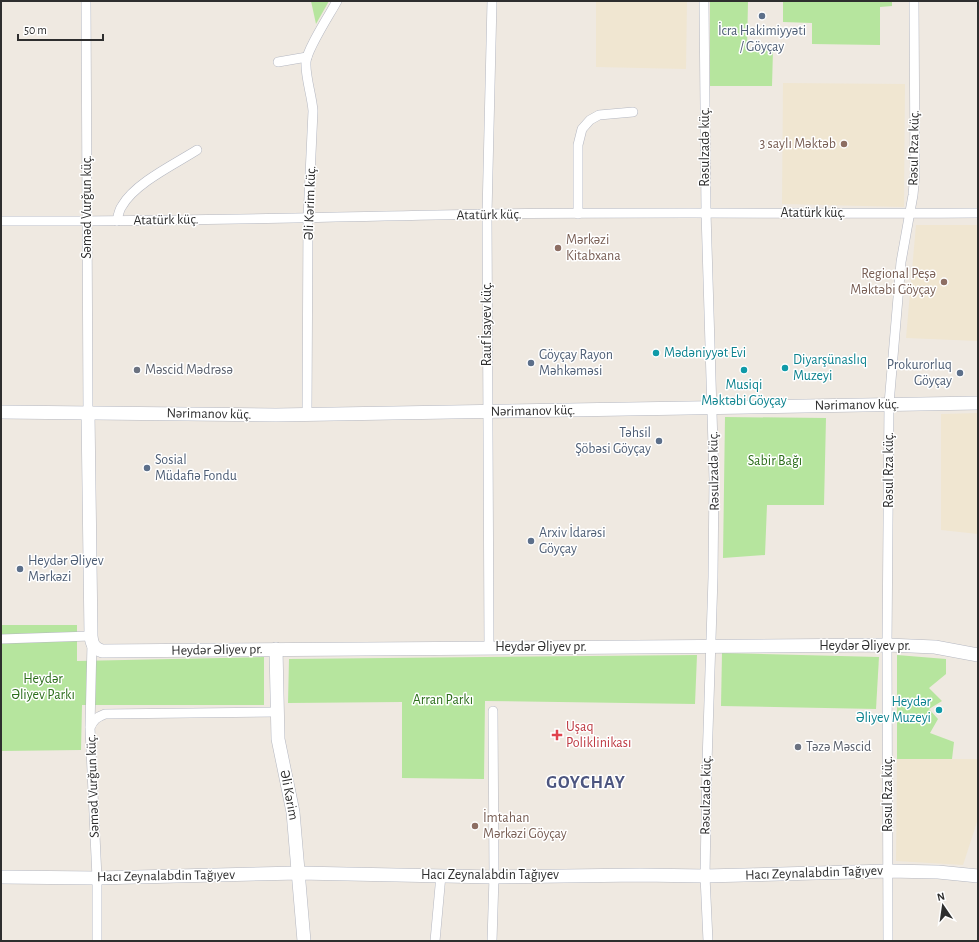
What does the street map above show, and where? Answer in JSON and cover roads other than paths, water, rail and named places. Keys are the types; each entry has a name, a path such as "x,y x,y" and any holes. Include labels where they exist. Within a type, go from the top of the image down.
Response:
{"street":[{"name":"Səməd Vurğun küç.","path":"86,1 88,413"},
{"path":"278,62 306,57 337,1"},
{"name":"Rauf İsayev küç.","path":"488,648 487,214 492,1"},
{"name":"Rəsulzadə küç.","path":"704,1 706,212 714,479 705,876 708,941"},
{"name":"Rəsul Rza küç.","path":"888,941 887,645 889,404 901,262 910,214 915,173 914,1"},
{"name":"Əli Kərim küç.","path":"306,57 305,64 313,111 308,218 307,414"},
{"path":"578,214 578,145 582,129 590,120 599,115 633,112"},
{"path":"116,221 121,206 145,182 197,150"},
{"name":"Atatürk küç.","path":"1,221 116,221 487,214 706,212 910,214 978,213"},
{"name":"Nərimanov küç.","path":"1,412 307,414 978,403"},
{"path":"88,413 91,640 90,728"},
{"path":"1,639 91,640"},
{"name":"Heydər Əliyev pr.","path":"91,640 95,648 102,651 887,645 935,647 978,655"},
{"name":"Əli Kərim","path":"276,650 278,739 280,755 293,812 304,941"},
{"path":"492,941 494,876 493,711"},
{"name":"Səməd Vurğun küç.","path":"97,941 97,878 90,728 93,721 98,716 105,714 277,712"},
{"name":"Hacı Zeynalabdin Tağıyev","path":"1,877 97,878 299,873 441,876 705,876 888,871 938,872 978,876"},
{"path":"435,941 441,876"}],"place":[{"name":"İcra Hakimiyyəti / Göyçay","path":"762,16"},
{"name":"3 saylı Məktəb","path":"844,144"},
{"name":"Mərkəzi Kitabxana","path":"558,248"},
{"name":"Regional Peşə Məktəbi Göyçay","path":"944,282"},
{"name":"Mədəniyyət Evi","path":"656,353"},
{"name":"Göyçay Rayon Məhkəməsi","path":"531,363"},
{"name":"Diyarşünaslıq Muzeyi","path":"785,368"},
{"name":"Məscid Mədrəsə","path":"137,370"},
{"name":"Musiqi Məktəbi Göyçay","path":"744,370"},
{"name":"Prokurorluq Göyçay","path":"960,373"},
{"name":"Təhsil Şöbəsi Göyçay","path":"659,441"},
{"name":"Sosial Müdafiə Fondu","path":"147,468"},
{"name":"Arxiv İdarəsi Göyçay","path":"531,541"},
{"name":"Heydər Əliyev Mərkəzi","path":"20,569"},
{"name":"Heydər Əliyev Muzeyi","path":"939,710"},
{"name":"Uşaq Poliklinikası","path":"557,735"},
{"name":"Təzə Məscid","path":"798,747"},
{"name":"İmtahan Mərkəzi Göyçay","path":"475,826"}],"district":[{"name":"GOYCHAY","path":"586,783"}],"park label":[{"name":"Sabir Bağı","path":"775,461"},
{"name":"Heydər Əliyev Parkı","path":"43,688"},
{"name":"Arran Parkı","path":"443,700"}]}
